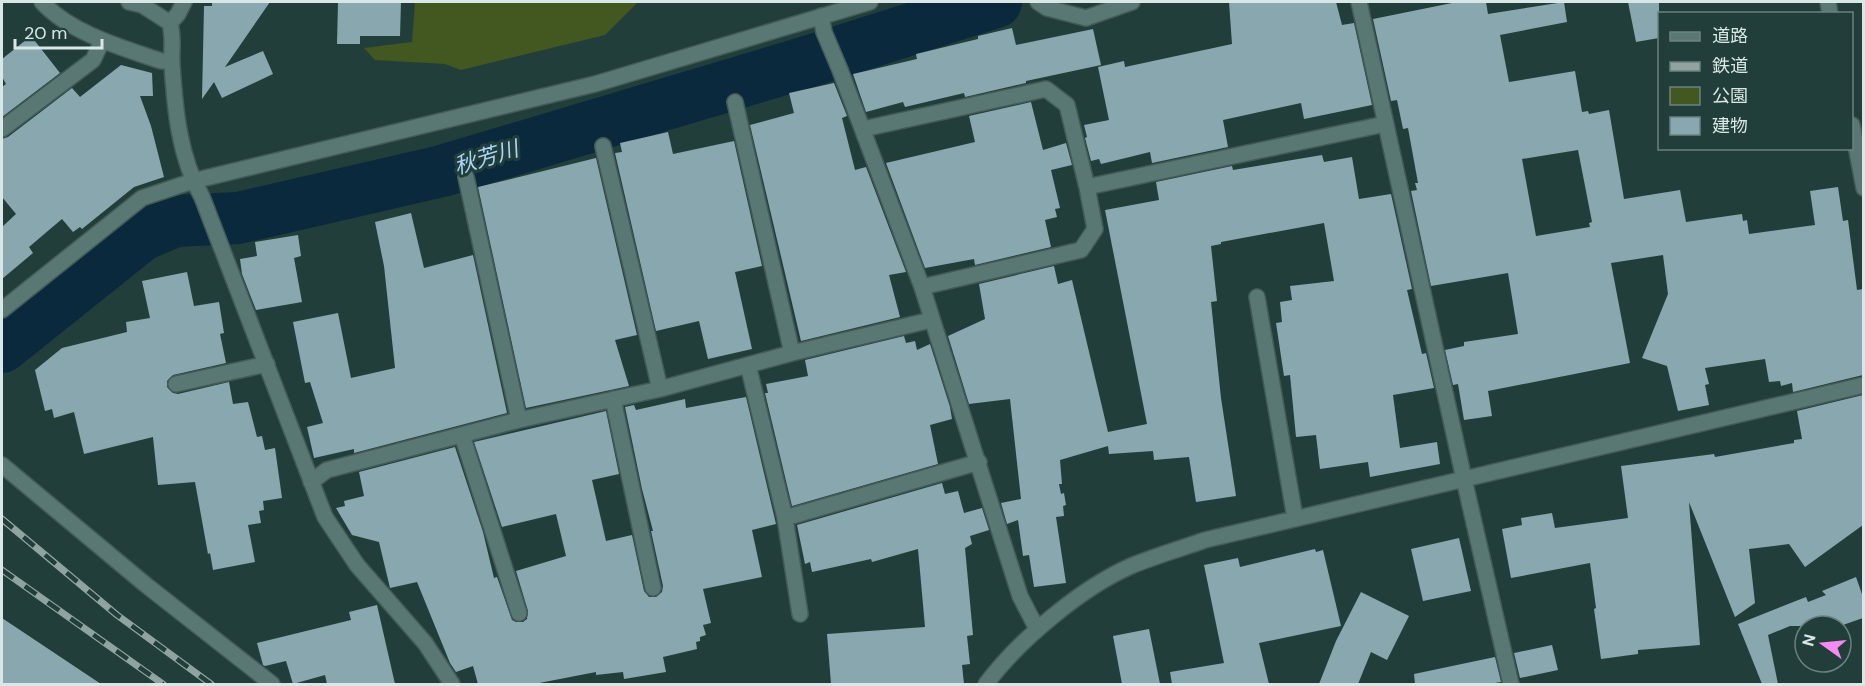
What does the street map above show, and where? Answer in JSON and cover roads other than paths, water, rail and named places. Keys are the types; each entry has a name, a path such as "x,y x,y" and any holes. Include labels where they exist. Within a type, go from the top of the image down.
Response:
{"street":[{"path":"42,2 56,15 102,41 161,62 172,60"},
{"path":"129,2 142,5 170,23 174,39 172,60 176,121 193,181 202,197 326,517 357,564 425,643 452,684"},
{"path":"170,23 184,2"},
{"path":"2,310 142,198 193,181 595,84 870,2"},
{"path":"1038,2 1047,8 1086,18 1131,2"},
{"path":"1359,2 1511,684"},
{"path":"821,16 824,32 922,287 1020,596 1037,629"},
{"path":"2,129 93,60 102,41"},
{"path":"863,129 1046,89 1067,105 1095,229 1081,250 922,287"},
{"path":"735,102 792,353"},
{"path":"1087,186 1385,124"},
{"path":"1853,136 1863,188"},
{"path":"603,146 660,389"},
{"path":"466,177 519,420"},
{"path":"1257,297 1295,518"},
{"path":"311,482 327,470 519,420 660,389 792,353 931,320"},
{"path":"176,384 267,364"},
{"path":"748,365 785,518 800,614"},
{"path":"986,684 1037,629 1085,592 1130,567 1205,540 1863,386"},
{"path":"613,399 653,588"},
{"path":"462,435 519,613"},
{"path":"785,518 979,462"},
{"path":"2,465 146,585 272,684"}],"waterway":[{"name":"秋芳川","path":"2,347 142,235 175,221 238,218 442,171 807,62 996,2"}],"railway":[{"path":"2,519 117,615 211,684"},
{"path":"2,570 163,684"}]}
